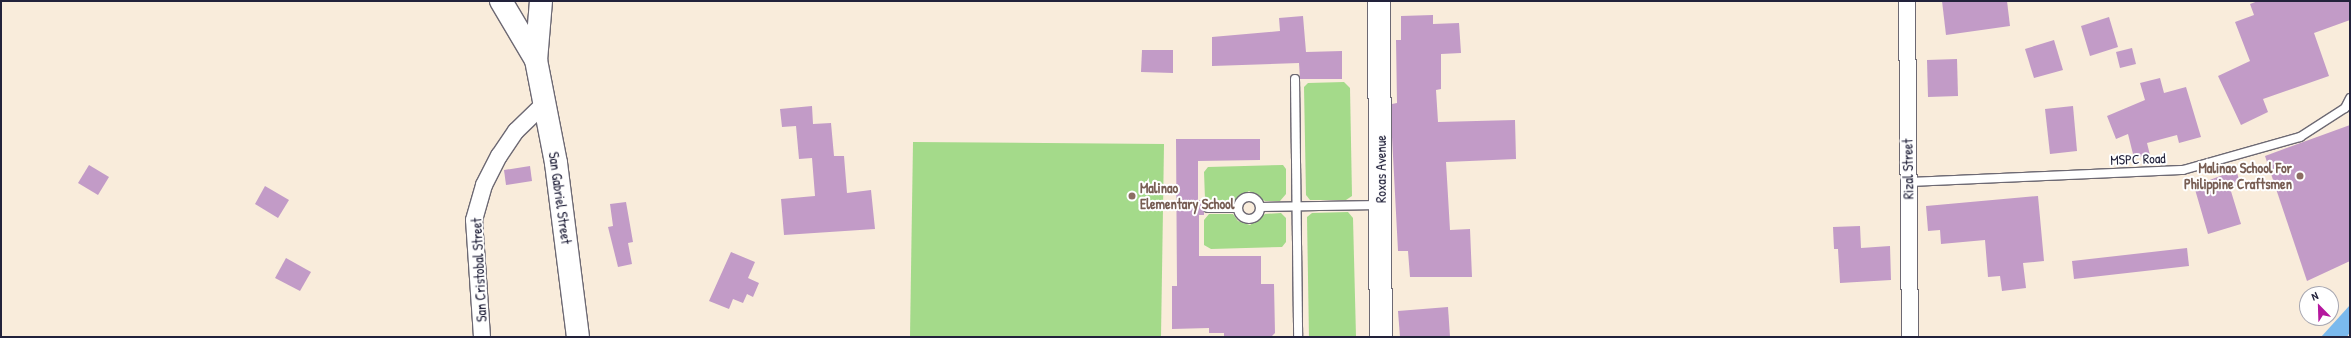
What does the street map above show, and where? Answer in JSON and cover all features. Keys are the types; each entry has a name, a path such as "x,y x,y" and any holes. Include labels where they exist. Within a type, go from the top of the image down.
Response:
{"street":[{"path":"501,1 536,60"},
{"path":"536,60 541,1"},
{"name":"Roxas Avenue","path":"1380,1 1381,337"},
{"name":"Rizal Street","path":"1907,1 1910,337"},
{"name":"San Gabriel Street","path":"536,60 543,106 556,163 578,337"},
{"name":"San Cristobal Street","path":"482,337 474,220 484,185 499,156 516,131 543,106"}],"lane":[{"path":"1295,79 1298,337"},
{"name":"MSPC Road","path":"1908,182 2183,170 2300,137 2345,108 2350,98"},
{"path":"1249,197 1258,201 1260,207 1255,216 1249,218 1240,214 1238,208 1240,201 1249,197"},
{"path":"1260,207 1381,205"},
{"path":"1208,208 1238,208"}],"green space":[{"path":"1344,82 1350,88 1352,196 1346,200 1310,200 1306,195 1304,87 1308,83"},
{"path":"913,142 1164,144 1161,337 910,337"},
{"path":"1283,165 1286,169 1286,194 1280,201 1265,201 1249,191 1232,202 1205,199 1204,172 1208,167"},
{"path":"1348,212 1353,218 1356,337 1309,337 1307,217 1312,213"},
{"path":"1281,213 1286,218 1286,242 1282,247 1211,249 1204,245 1204,220 1209,214 1233,214 1238,221 1250,225 1265,214"}],"water":[{"path":"2350,305 2350,332 2347,337 2321,337 2331,326 2339,326 2339,317"}],"building":[{"path":"1942,1 2007,1 2010,26 1946,35"},
{"path":"2258,1 2350,1 2350,20 2314,33 2329,76 2263,99 2268,112 2241,125 2218,76 2250,61 2235,22 2254,15 2250,4"},
{"path":"1433,15 1433,24 1459,23 1461,53 1441,54 1441,89 1436,90 1438,122 1515,120 1516,159 1446,162 1450,230 1470,229 1472,277 1410,277 1408,251 1398,251 1392,137 1392,104 1397,103 1396,40 1401,40 1401,16"},
{"path":"1303,16 1306,52 1342,51 1342,79 1300,79 1299,63 1212,66 1212,37 1280,31 1279,18"},
{"path":"2109,17 2118,47 2090,56 2081,26"},
{"path":"2054,40 2063,70 2034,78 2025,49"},
{"path":"2132,48 2136,64 2120,68 2116,52"},
{"path":"1142,50 1173,50 1173,73 1141,72"},
{"path":"1957,59 1958,96 1928,97 1927,60"},
{"path":"2160,78 2164,93 2186,87 2201,137 2179,143 2177,135 2147,143 2150,155 2134,158 2128,134 2116,139 2107,116 2145,100 2140,83"},
{"path":"812,106 813,124 831,123 834,156 844,156 847,193 871,190 875,229 784,235 781,199 815,196 812,158 799,159 796,126 782,127 780,109"},
{"path":"2073,106 2077,151 2050,154 2045,109"},
{"path":"2350,125 2350,261 2307,281 2265,156"},
{"path":"1176,139 1260,139 1260,160 1198,161 1198,200 1204,200 1204,215 1199,215 1199,256 1261,256 1261,284 1274,284 1275,333 1271,337 1224,337 1224,333 1209,333 1209,328 1172,329 1172,286 1177,286"},
{"path":"89,165 109,177 98,195 78,183"},
{"path":"530,166 532,181 506,185 504,170"},
{"path":"2236,170 2241,185 2230,188 2241,224 2208,234 2194,186"},
{"path":"265,186 289,200 278,218 255,204"},
{"path":"2038,196 2044,261 2023,263 2026,288 2002,291 2000,276 1988,277 1985,240 1941,244 1940,230 1928,231 1926,206"},
{"path":"626,202 633,242 628,243 632,264 618,267 608,227 613,226 610,204"},
{"path":"1860,226 1861,248 1890,246 1891,280 1840,283 1838,249 1834,249 1833,227"},
{"path":"2187,248 2189,266 2074,279 2072,261"},
{"path":"731,252 755,262 748,278 759,283 753,297 747,294 743,303 733,299 729,309 709,301"},
{"path":"286,258 311,272 300,291 275,278"},
{"path":"1448,307 1450,337 1400,337 1398,311"}],"place":[{"name":"Malinao School For Philippine Craftsmen","path":"2300,176"},
{"name":"Malinao Elementary School","path":"1132,196"}]}
